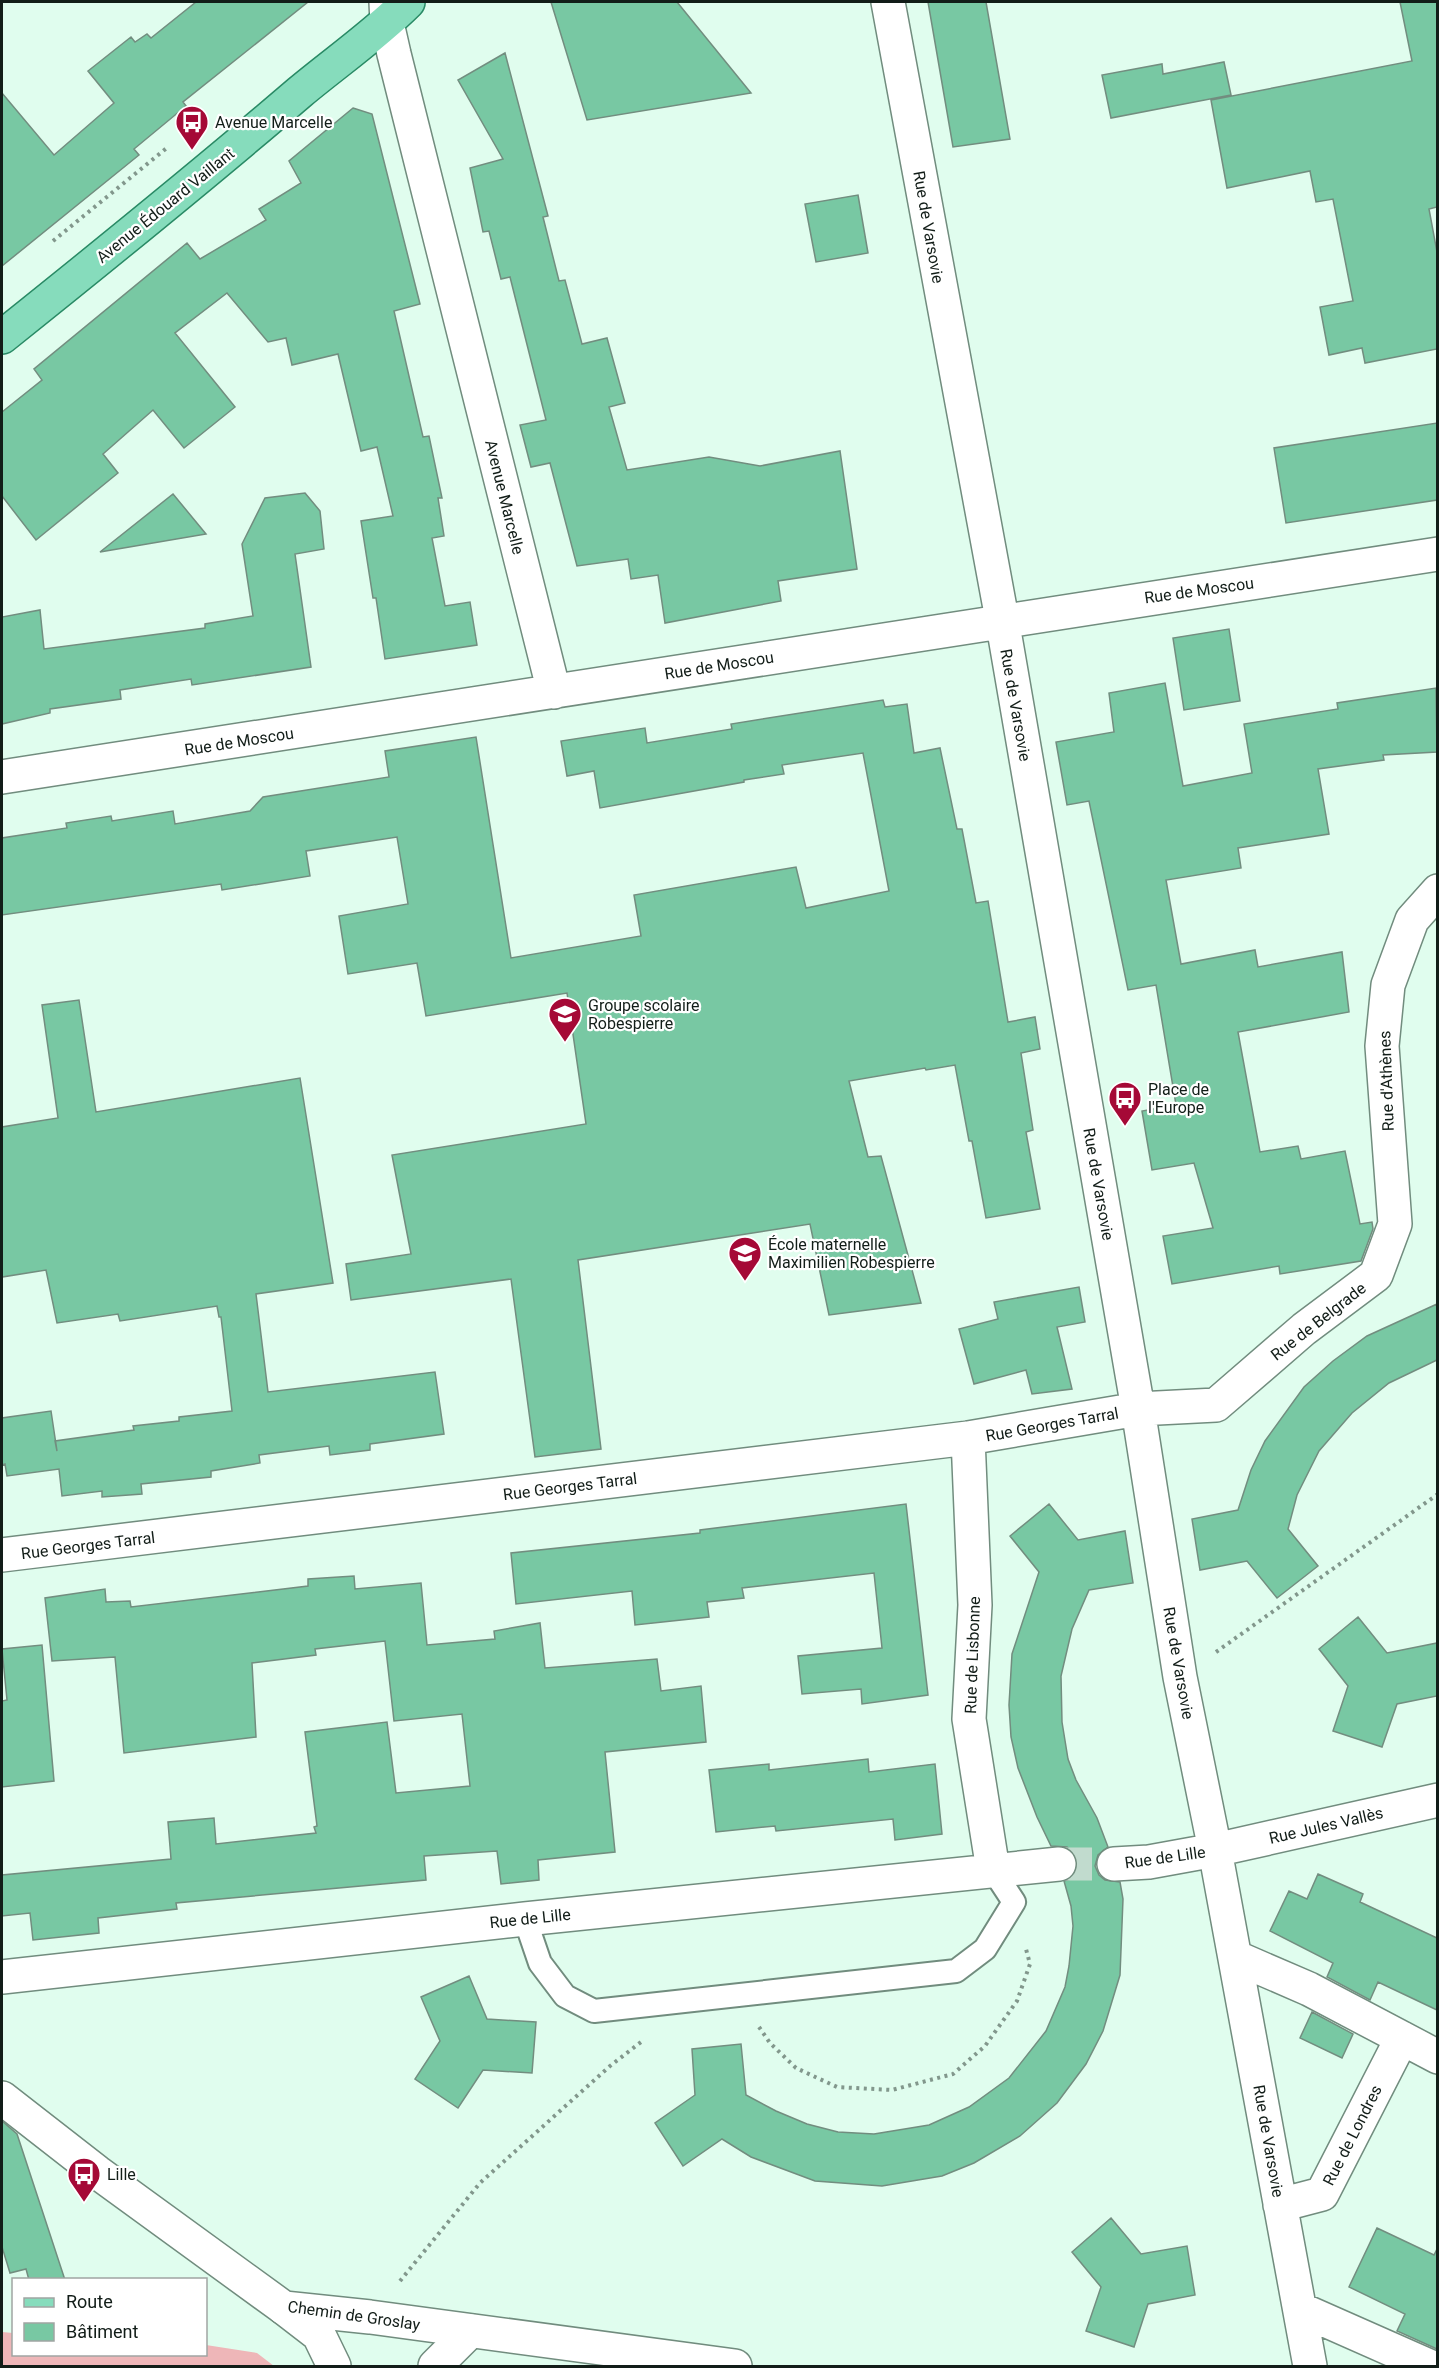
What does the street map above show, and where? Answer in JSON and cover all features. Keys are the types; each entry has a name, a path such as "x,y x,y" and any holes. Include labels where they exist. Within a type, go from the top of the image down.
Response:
{"main road":[{"name":"Avenue Édouard Vaillant","path":"2,337 204,174 394,9"}],"street":[{"name":"Rue de Varsovie","path":"888,2 1002,619 1138,1409 1180,1677 1215,1850 1310,2367"},
{"name":"Avenue Marcelle","path":"394,9 554,692"},
{"name":"Rue de Moscou","path":"2,777 554,692 1002,619 1437,554"},
{"name":"Rue d'Athènes","path":"1388,1142 1382,1046 1388,985 1412,920 1437,891"},
{"name":"Rue de Belgrade","path":"1138,1409 1216,1405 1304,1329 1376,1275 1395,1224 1388,1142"},
{"name":"Rue Georges Tarral","path":"2,1556 968,1438 1138,1409"},
{"name":"Rue de Lisbonne","path":"968,1438 975,1605 969,1719 993,1870"},
{"name":"Rue Jules Vallès","path":"1215,1850 1437,1800"},
{"name":"Rue de Lille","path":"1114,1864 1149,1862 1215,1850"},
{"name":"Rue de Lille","path":"2,1977 525,1919 1059,1864"},
{"path":"1234,1957 1309,1989 1437,2057"},
{"name":"Rue de Londres","path":"1280,2205 1322,2194 1402,2038"},
{"name":"Chemin de Groslay","path":"2,2098 97,2172 284,2308 370,2317 735,2367"},
{"path":"284,2308 319,2335 334,2367"},
{"path":"1300,2309 1429,2367"},
{"path":"435,2367 470,2331"}],"lane":[{"path":"525,1919 540,1963 565,1996 594,2012 956,1971 985,1949 1014,1902 993,1870"}],"path":[{"path":"1180,1677 1437,1494"},
{"path":"736,1995 770,2043 796,2068 837,2087 892,2090 953,2073 985,2046 1017,2001 1030,1964 1014,1902"},
{"path":"370,2317 480,2183 610,2066 645,2039"}],"shaded area":[{"path":"2,2332 12,2333 12,2356 207,2356 207,2345 257,2353 274,2366 2,2366"}],"building":[{"path":"196,2 308,2 183,102 186,106 134,149 139,155 2,266 2,93 54,155 114,103 88,71 131,37 135,42 147,34 151,38"},
{"path":"551,2 677,2 751,93 587,120"},
{"path":"928,2 986,2 1010,139 953,147"},
{"path":"1400,2 1437,2 1437,207 1429,209 1437,252 1437,349 1365,363 1362,348 1329,355 1320,307 1353,301 1333,199 1316,202 1310,171 1227,188 1211,100 1412,61"},
{"path":"505,53 548,216 543,217 559,281 565,280 582,344 607,338 625,403 609,407 627,470 709,457 760,466 840,451 857,569 778,581 781,601 665,623 658,575 631,579 628,559 577,566 550,463 531,467 520,425 546,420 510,277 501,279 489,231 483,232 470,168 503,159 458,80"},
{"path":"1224,62 1231,95 1111,118 1102,75 1162,64 1163,74"},
{"path":"353,108 372,114 420,304 394,311 423,437 429,436 442,498 438,498 444,536 432,538 445,606 470,602 477,645 385,659 361,521 393,516 377,447 361,451 338,354 292,365 286,338 268,342 227,293 175,333 235,407 184,448 153,410 103,454 118,473 36,540 2,496 2,412 42,380 34,369 187,243 200,259 266,220 259,209 301,183 289,161"},
{"path":"858,195 868,253 816,262 805,204"},
{"path":"1437,423 1437,500 1286,523 1274,448"},
{"path":"305,493 320,511 324,549 295,554 311,667 192,685 191,679 120,690 121,699 50,709 50,713 2,724 2,617 40,610 44,649 205,628 205,624 253,616 242,544 265,498"},
{"path":"173,494 206,534 100,552"},
{"path":"1229,629 1240,701 1184,710 1173,638"},
{"path":"1165,683 1183,786 1252,773 1244,724 1338,709 1337,703 1436,688 1437,752 1383,755 1384,760 1318,769 1329,834 1238,848 1241,868 1166,880 1181,964 1255,950 1258,967 1342,952 1349,1012 1238,1032 1260,1152 1298,1146 1301,1159 1345,1151 1360,1224 1372,1222 1373,1229 1361,1261 1280,1274 1279,1266 1172,1284 1163,1236 1213,1228 1194,1163 1152,1170 1142,1111 1176,1105 1156,985 1128,990 1089,801 1067,805 1056,742 1114,732 1109,693"},
{"path":"883,700 885,707 907,704 914,753 940,748 957,829 962,829 976,903 988,901 1008,1022 1035,1017 1040,1049 1021,1053 1033,1130 1026,1132 1040,1209 986,1218 955,1065 849,1081 868,1157 881,1156 921,1303 829,1315 810,1224 578,1260 601,1449 535,1457 511,1279 351,1300 346,1264 411,1254 392,1155 586,1124 567,993 426,1016 417,963 348,974 339,916 408,904 397,837 306,851 310,876 222,890 221,884 2,915 2,838 67,828 66,823 111,816 112,821 173,811 175,824 250,811 263,797 389,777 385,751 476,737 511,958 641,936 634,895 796,867 806,908 889,891 863,753 782,765 784,774 600,808 594,771 567,776 561,741 645,728 647,743 732,729 731,724"},
{"path":"79,1000 96,1112 300,1078 333,1283 256,1294 268,1392 435,1372 444,1434 370,1444 370,1450 330,1455 329,1446 259,1455 260,1463 211,1471 211,1477 141,1484 142,1494 102,1497 102,1491 62,1496 59,1469 7,1476 5,1464 2,1465 2,1418 51,1411 55,1441 134,1430 133,1426 179,1421 179,1417 232,1411 221,1317 219,1317 217,1306 120,1321 118,1314 57,1323 46,1270 2,1277 2,1127 58,1118 42,1005"},
{"path":"1079,1287 1085,1322 1057,1327 1072,1389 1032,1394 1026,1370 974,1384 959,1329 998,1319 994,1302"},
{"path":"1437,1304 1437,1360 1389,1383 1352,1413 1319,1451 1297,1495 1288,1529 1318,1566 1277,1598 1247,1561 1200,1570 1192,1519 1238,1510 1251,1470 1265,1441 1304,1387 1333,1361 1367,1336"},
{"path":"906,1504 928,1695 862,1704 861,1689 802,1694 798,1656 882,1648 874,1573 742,1588 744,1598 707,1602 709,1617 635,1625 632,1591 516,1604 511,1553 700,1533 700,1530"},
{"path":"1049,1504 1078,1540 1125,1531 1133,1583 1089,1590 1072,1629 1061,1676 1062,1722 1068,1759 1076,1780 1097,1818 1108,1847 1098,1855 1095,1866 1099,1875 1105,1880 1120,1882 1123,1899 1120,1975 1103,2031 1086,2064 1057,2103 1020,2136 974,2163 942,2176 882,2186 815,2181 751,2157 722,2139 683,2166 655,2123 695,2095 692,2049 741,2044 746,2095 807,2124 838,2132 874,2134 929,2125 969,2107 1009,2078 1046,2031 1065,1987 1069,1966 1073,1926 1071,1906 1064,1881 1070,1879 1076,1872 1078,1862 1067,1847 1051,1846 1037,1817 1018,1768 1011,1737 1009,1705 1012,1654 1039,1572 1010,1536"},
{"path":"354,1576 355,1589 421,1583 427,1645 495,1639 494,1631 540,1623 545,1668 657,1659 661,1691 701,1686 706,1742 605,1752 615,1852 538,1860 539,1880 501,1884 497,1851 424,1856 426,1880 176,1903 177,1909 98,1918 99,1933 33,1940 30,1913 2,1916 2,1875 171,1859 168,1822 214,1818 216,1844 316,1833 305,1732 387,1722 396,1793 470,1786 462,1714 394,1721 385,1641 315,1649 316,1655 252,1663 256,1737 124,1753 115,1657 52,1661 45,1598 105,1589 106,1602 130,1601 131,1607 308,1586 308,1579"},
{"path":"1358,1617 1387,1653 1437,1643 1437,1696 1397,1704 1382,1747 1333,1731 1348,1686 1319,1649"},
{"path":"42,1645 54,1781 2,1787 2,1701 7,1700 2,1649"},
{"path":"868,1759 869,1772 935,1764 942,1834 895,1840 893,1819 776,1831 775,1826 716,1832 709,1770 769,1764 769,1770"},
{"path":"1318,1874 1363,1894 1360,1902 1437,1938 1437,2010 1378,1982 1370,2000 1327,1977 1333,1963 1270,1931 1289,1891 1307,1899"},
{"path":"469,1976 487,2019 536,2022 532,2073 483,2070 458,2108 415,2079 440,2041 421,1997"},
{"path":"1312,2012 1353,2034 1342,2058 1300,2038"},
{"path":"2,2121 17,2134 64,2278 28,2278 26,2269 10,2273 2,2247"},
{"path":"1111,2218 1141,2254 1187,2246 1195,2295 1148,2304 1134,2347 1086,2331 1101,2287 1072,2252"},
{"path":"1377,2228 1434,2255 1437,2249 1437,2349 1397,2331 1405,2314 1349,2287"}],"tunnel":[{"path":"1059,1864 1114,1864"}],"place":[{"name":"Avenue Marcelle","path":"192,151"},
{"name":"Groupe scolaire Robespierre","path":"565,1043"},
{"name":"Place de l'Europe","path":"1125,1127"},
{"name":"École maternelle Maximilien Robespierre","path":"745,1282"},
{"name":"Lille","path":"84,2203"}]}
